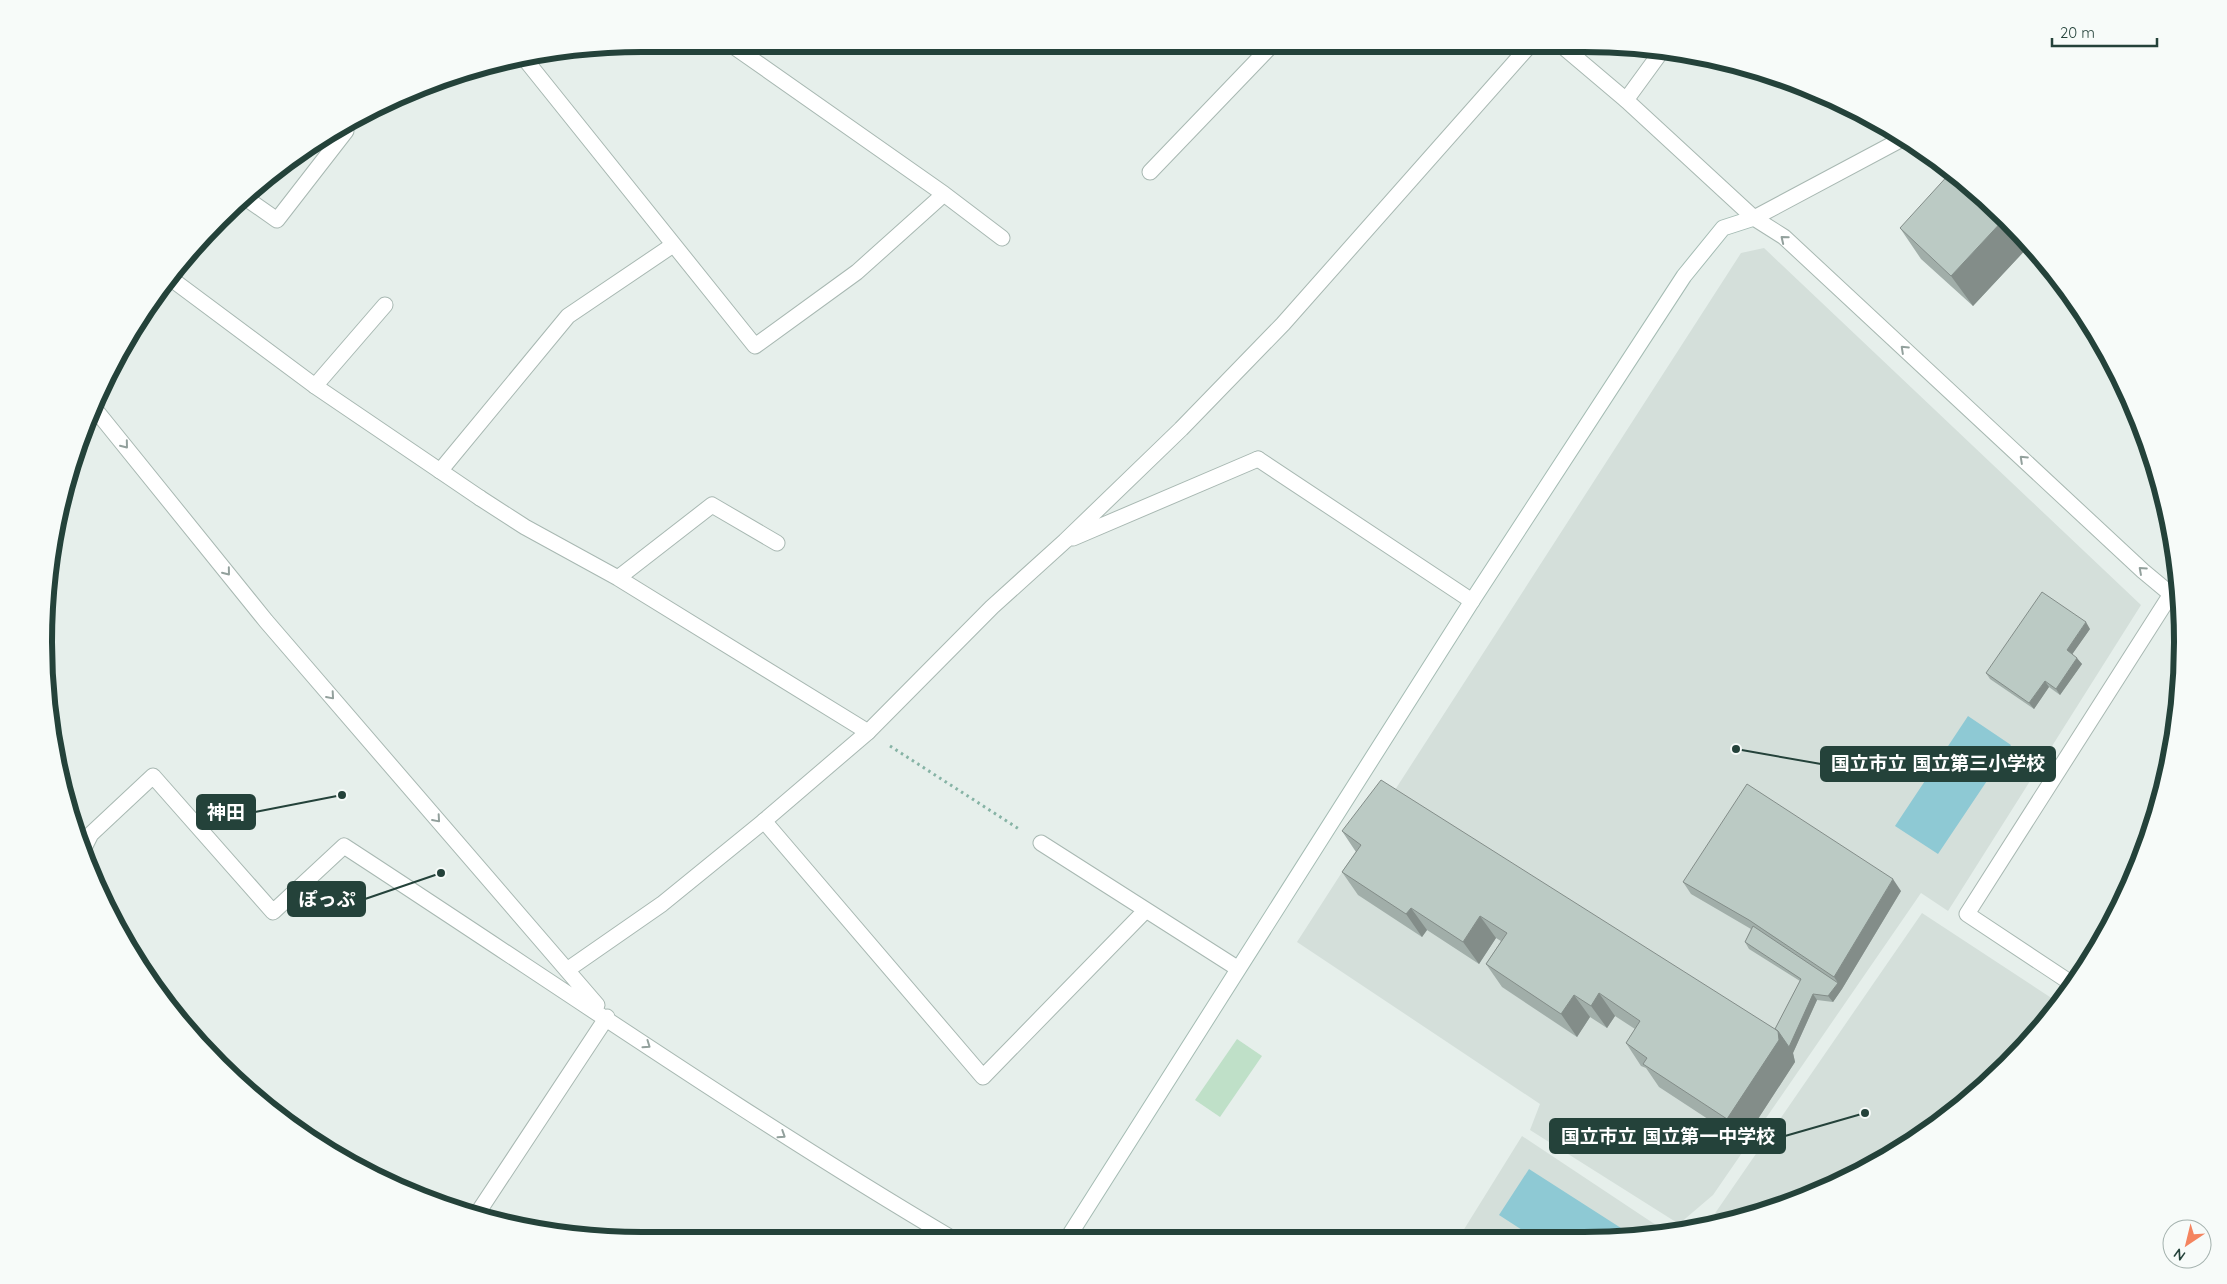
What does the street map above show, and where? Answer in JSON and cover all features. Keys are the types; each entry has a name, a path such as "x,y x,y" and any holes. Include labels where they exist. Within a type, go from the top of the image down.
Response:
{"street":[{"path":"743,53 944,194 1002,238"},
{"path":"1150,172 1264,53"},
{"path":"567,970 662,904 764,822 868,732 992,607 1065,541 1181,429 1283,324 1523,53"},
{"path":"1570,53 1626,100 1754,218 1784,237 2143,571 2172,596"},
{"path":"1626,100 1657,57"},
{"path":"529,64 755,346 857,272 944,194"},
{"path":"250,201 277,220 345,132"},
{"path":"1071,1232 1237,968 1472,601 1684,276 1723,228 1754,218 1897,142"},
{"path":"440,471 568,316 673,245"},
{"path":"175,282 315,386 525,528 618,578 868,732"},
{"path":"315,386 385,305"},
{"path":"98,413 266,621 607,1018"},
{"path":"1065,541 1258,459 1472,601"},
{"path":"618,578 712,505 777,543"},
{"path":"2067,981 1967,914 2173,601"},
{"path":"87,841 91,834 153,776 273,912 344,846 607,1018 679,1068 841,1172 941,1232"},
{"path":"764,822 983,1076 1145,911"},
{"path":"1041,843 1237,968"},
{"path":"481,1208 607,1018"}],"path":[{"path":"868,732 1041,843"}],"shaded area":[{"path":"1764,248 2141,605 1948,911 1921,893 1713,1195 1678,1223 1530,1130 1540,1104 1297,942 1741,253"},
{"path":"1922,913 2054,1000 2002,1059 1944,1110 1913,1132 1880,1153 1811,1187 1738,1211 1712,1217"},
{"path":"1522,1136 1658,1226 1585,1232 1462,1232"}],"green space":[{"path":"1237,1039 1262,1056 1220,1117 1195,1100"}],"water":[{"path":"1968,716 2011,745 1938,854 1895,826"},
{"path":"1529,1169 1624,1230 1525,1232 1499,1215"}],"building":[{"path":"1947,176 2000,223 1951,276 1900,228"},
{"path":"2042,592 2086,622 2067,650 2077,658 2056,689 2045,681 2029,703 1986,673"},
{"path":"1381,780 1778,1031 1779,1040 1727,1119 1643,1064 1647,1058 1626,1043 1640,1021 1599,993 1591,1006 1574,995 1561,1014 1486,964 1507,933 1480,916 1463,942 1411,908 1406,914 1342,872 1361,845 1342,831"},
{"path":"1747,784 1893,879 1834,977 1749,920 1683,882"},
{"path":"1753,926 1838,983 1828,996 1813,994 1789,1047 1775,1029 1801,979 1745,942"}],"place":[{"name":"国立市立 国立第三小学校","path":"1736,749"},
{"name":"神田","path":"342,795"},
{"name":"ぽっぷ","path":"441,873"},
{"name":"国立市立 国立第一中学校","path":"1865,1113"}]}
